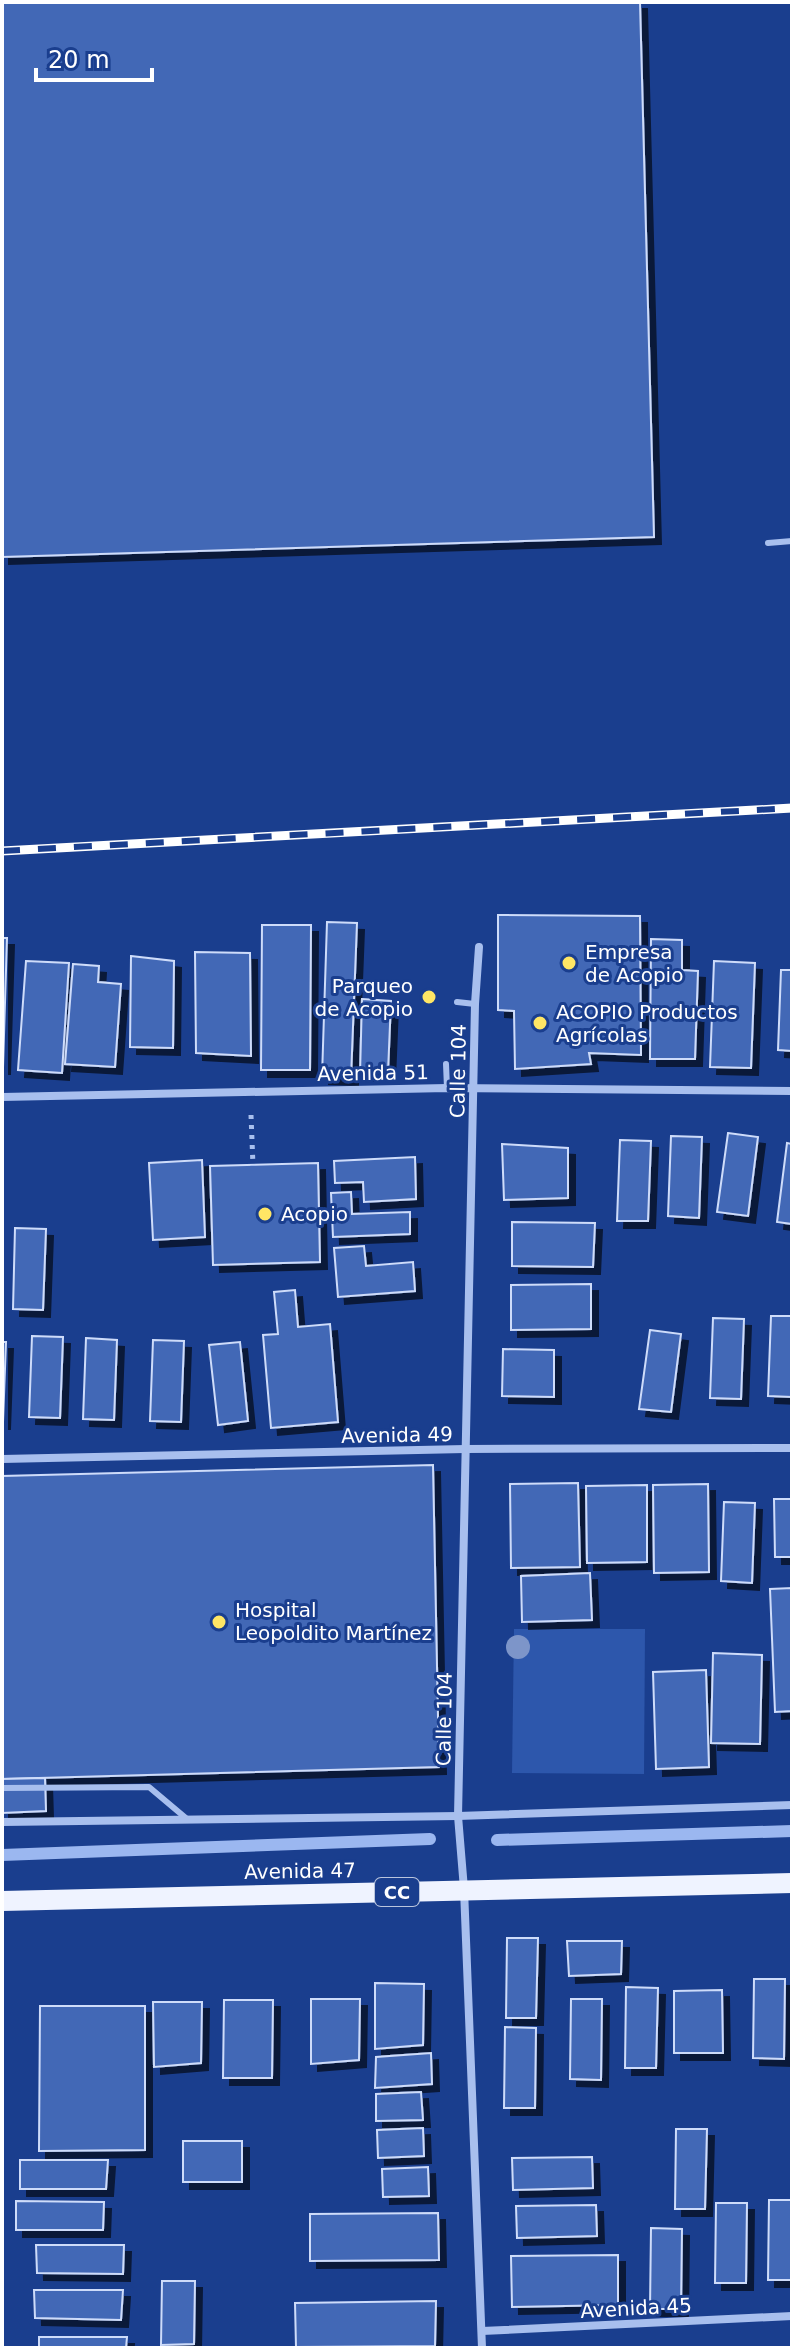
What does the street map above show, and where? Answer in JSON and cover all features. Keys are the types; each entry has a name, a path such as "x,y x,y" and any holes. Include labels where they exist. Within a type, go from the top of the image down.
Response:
{"main road":[{"name":"Avenida 47","path":"2,1901 792,1883"}],"street":[{"name":"Calle 104","path":"479,947 475,1004 458,1816 464,1889 482,2348"},
{"name":"Avenida 51","path":"2,1097 447,1088 792,1091"},
{"name":"Avenida 49","path":"2,1459 465,1449 792,1448"},
{"path":"2,1822 458,1816 792,1805"},
{"name":"Avenida 45","path":"482,2331 792,2316"}],"lane":[{"path":"768,543 792,541"},
{"path":"457,1002 475,1004"},
{"path":"446,1064 447,1088"},
{"path":"2,1788 149,1787 188,1820"}],"path":[{"path":"250,1092 253,1166"}],"shaded area":[{"path":"514,1629 645,1629 644,1774 512,1773"}],"building":[{"path":"2,2 640,2 654,537 2,557"},
{"name":"Empresa de Acopio","path":"498,915 640,916 641,1055 589,1053 591,1064 515,1069 514,1011 498,1010"},
{"path":"327,922 357,923 351,1078 322,1077"},
{"path":"262,925 311,925 310,1070 261,1070"},
{"path":"2,938 7,938 3,1067 2,1067"},
{"path":"651,939 682,940 682,970 698,971 695,1059 650,1059"},
{"path":"195,952 250,953 251,1056 196,1053"},
{"path":"131,956 174,961 173,1048 130,1047"},
{"path":"26,961 69,963 62,1073 18,1070"},
{"path":"714,961 755,963 751,1068 710,1067"},
{"path":"73,964 99,966 98,982 121,984 115,1067 65,1064"},
{"path":"781,970 792,970 792,1051 778,1050"},
{"path":"362,999 391,1001 388,1072 360,1074"},
{"path":"728,1133 758,1137 748,1216 717,1212"},
{"path":"671,1136 702,1137 699,1218 668,1216"},
{"path":"620,1140 651,1141 648,1221 617,1221"},
{"path":"787,1143 792,1144 792,1224 777,1222"},
{"path":"502,1144 568,1148 568,1198 504,1200"},
{"path":"415,1157 416,1199 364,1202 363,1182 335,1183 334,1161"},
{"path":"202,1160 205,1237 153,1240 149,1163"},
{"name":"Acopio","path":"318,1163 320,1262 213,1265 210,1166"},
{"path":"351,1192 352,1214 410,1212 410,1234 333,1237 331,1193"},
{"path":"512,1222 595,1223 593,1267 512,1266"},
{"path":"15,1228 46,1229 43,1310 13,1309"},
{"path":"364,1246 366,1266 413,1262 415,1291 338,1297 334,1248"},
{"path":"591,1284 591,1329 511,1330 511,1285"},
{"path":"295,1290 298,1327 330,1324 338,1422 271,1428 263,1335 278,1334 274,1292"},
{"path":"771,1316 792,1316 792,1397 768,1396"},
{"path":"713,1318 744,1319 741,1399 710,1398"},
{"path":"650,1330 681,1334 671,1412 639,1409"},
{"path":"32,1336 63,1337 60,1418 29,1417"},
{"path":"86,1338 117,1340 114,1420 83,1419"},
{"path":"153,1340 184,1341 181,1422 150,1421"},
{"path":"2,1342 6,1342 3,1422 2,1422"},
{"path":"240,1342 248,1421 218,1425 209,1345"},
{"path":"503,1349 554,1350 554,1397 502,1396"},
{"name":"Hospital Leopoldito Martínez","path":"433,1465 439,1767 2,1779 2,1476"},
{"path":"578,1483 580,1567 511,1568 510,1484"},
{"path":"708,1484 709,1572 654,1573 653,1485"},
{"path":"647,1485 647,1562 587,1563 586,1486"},
{"path":"774,1499 792,1499 792,1557 775,1557"},
{"path":"724,1502 755,1503 752,1583 721,1581"},
{"path":"590,1573 592,1620 522,1622 521,1576"},
{"path":"792,1588 792,1711 775,1712 770,1589"},
{"path":"713,1653 762,1655 760,1744 711,1743"},
{"path":"706,1670 709,1767 656,1769 653,1672"},
{"path":"45,1778 46,1811 2,1813 2,1779"},
{"path":"507,1938 538,1938 536,2018 506,2018"},
{"path":"567,1941 622,1941 621,1974 569,1976"},
{"path":"754,1979 785,1979 784,2059 753,2058"},
{"path":"375,1983 424,1984 423,2045 375,2049"},
{"path":"626,1987 658,1988 656,2068 625,2068"},
{"path":"722,1990 723,2053 674,2053 674,1991"},
{"path":"311,1999 360,1999 359,2060 311,2064"},
{"path":"571,1999 602,1999 601,2080 570,2079"},
{"path":"224,2000 273,2000 272,2078 223,2078"},
{"path":"153,2002 202,2002 201,2063 154,2067"},
{"path":"40,2006 145,2006 145,2150 39,2151"},
{"path":"505,2027 536,2028 535,2108 504,2108"},
{"path":"431,2053 432,2084 375,2088 376,2057"},
{"path":"421,2092 423,2120 376,2121 376,2094"},
{"path":"423,2128 424,2156 378,2158 377,2130"},
{"path":"676,2129 707,2129 705,2209 675,2209"},
{"path":"183,2141 242,2141 242,2182 183,2182"},
{"path":"592,2157 593,2188 513,2190 512,2158"},
{"path":"20,2160 108,2160 106,2189 20,2189"},
{"path":"428,2167 429,2196 383,2197 382,2169"},
{"path":"769,2200 792,2200 792,2280 768,2280"},
{"path":"16,2201 104,2202 103,2230 16,2230"},
{"path":"716,2203 747,2203 746,2283 715,2283"},
{"path":"596,2205 597,2236 517,2238 516,2206"},
{"path":"438,2213 439,2260 310,2261 310,2214"},
{"path":"651,2228 682,2229 681,2309 650,2309"},
{"path":"36,2245 124,2245 123,2274 37,2273"},
{"path":"618,2255 618,2305 512,2307 511,2256"},
{"path":"162,2281 195,2281 194,2344 161,2345"},
{"path":"34,2290 123,2290 121,2320 35,2318"},
{"path":"436,2301 435,2346 296,2347 295,2303"},
{"path":"39,2337 127,2337 126,2348 39,2348"}],"waterway":[{"path":"497,1840 792,1831"},
{"path":"2,1855 430,1839"}],"railway":[{"path":"2,851 792,808"}],"place":[{"name":"Empresa de Acopio","path":"569,963"},
{"name":"Parqueo de Acopio","path":"429,997"},
{"name":"ACOPIO Productos Agrícolas","path":"540,1023"},
{"name":"Acopio","path":"265,1214"},
{"name":"Hospital Leopoldito Martínez","path":"219,1622"}]}
